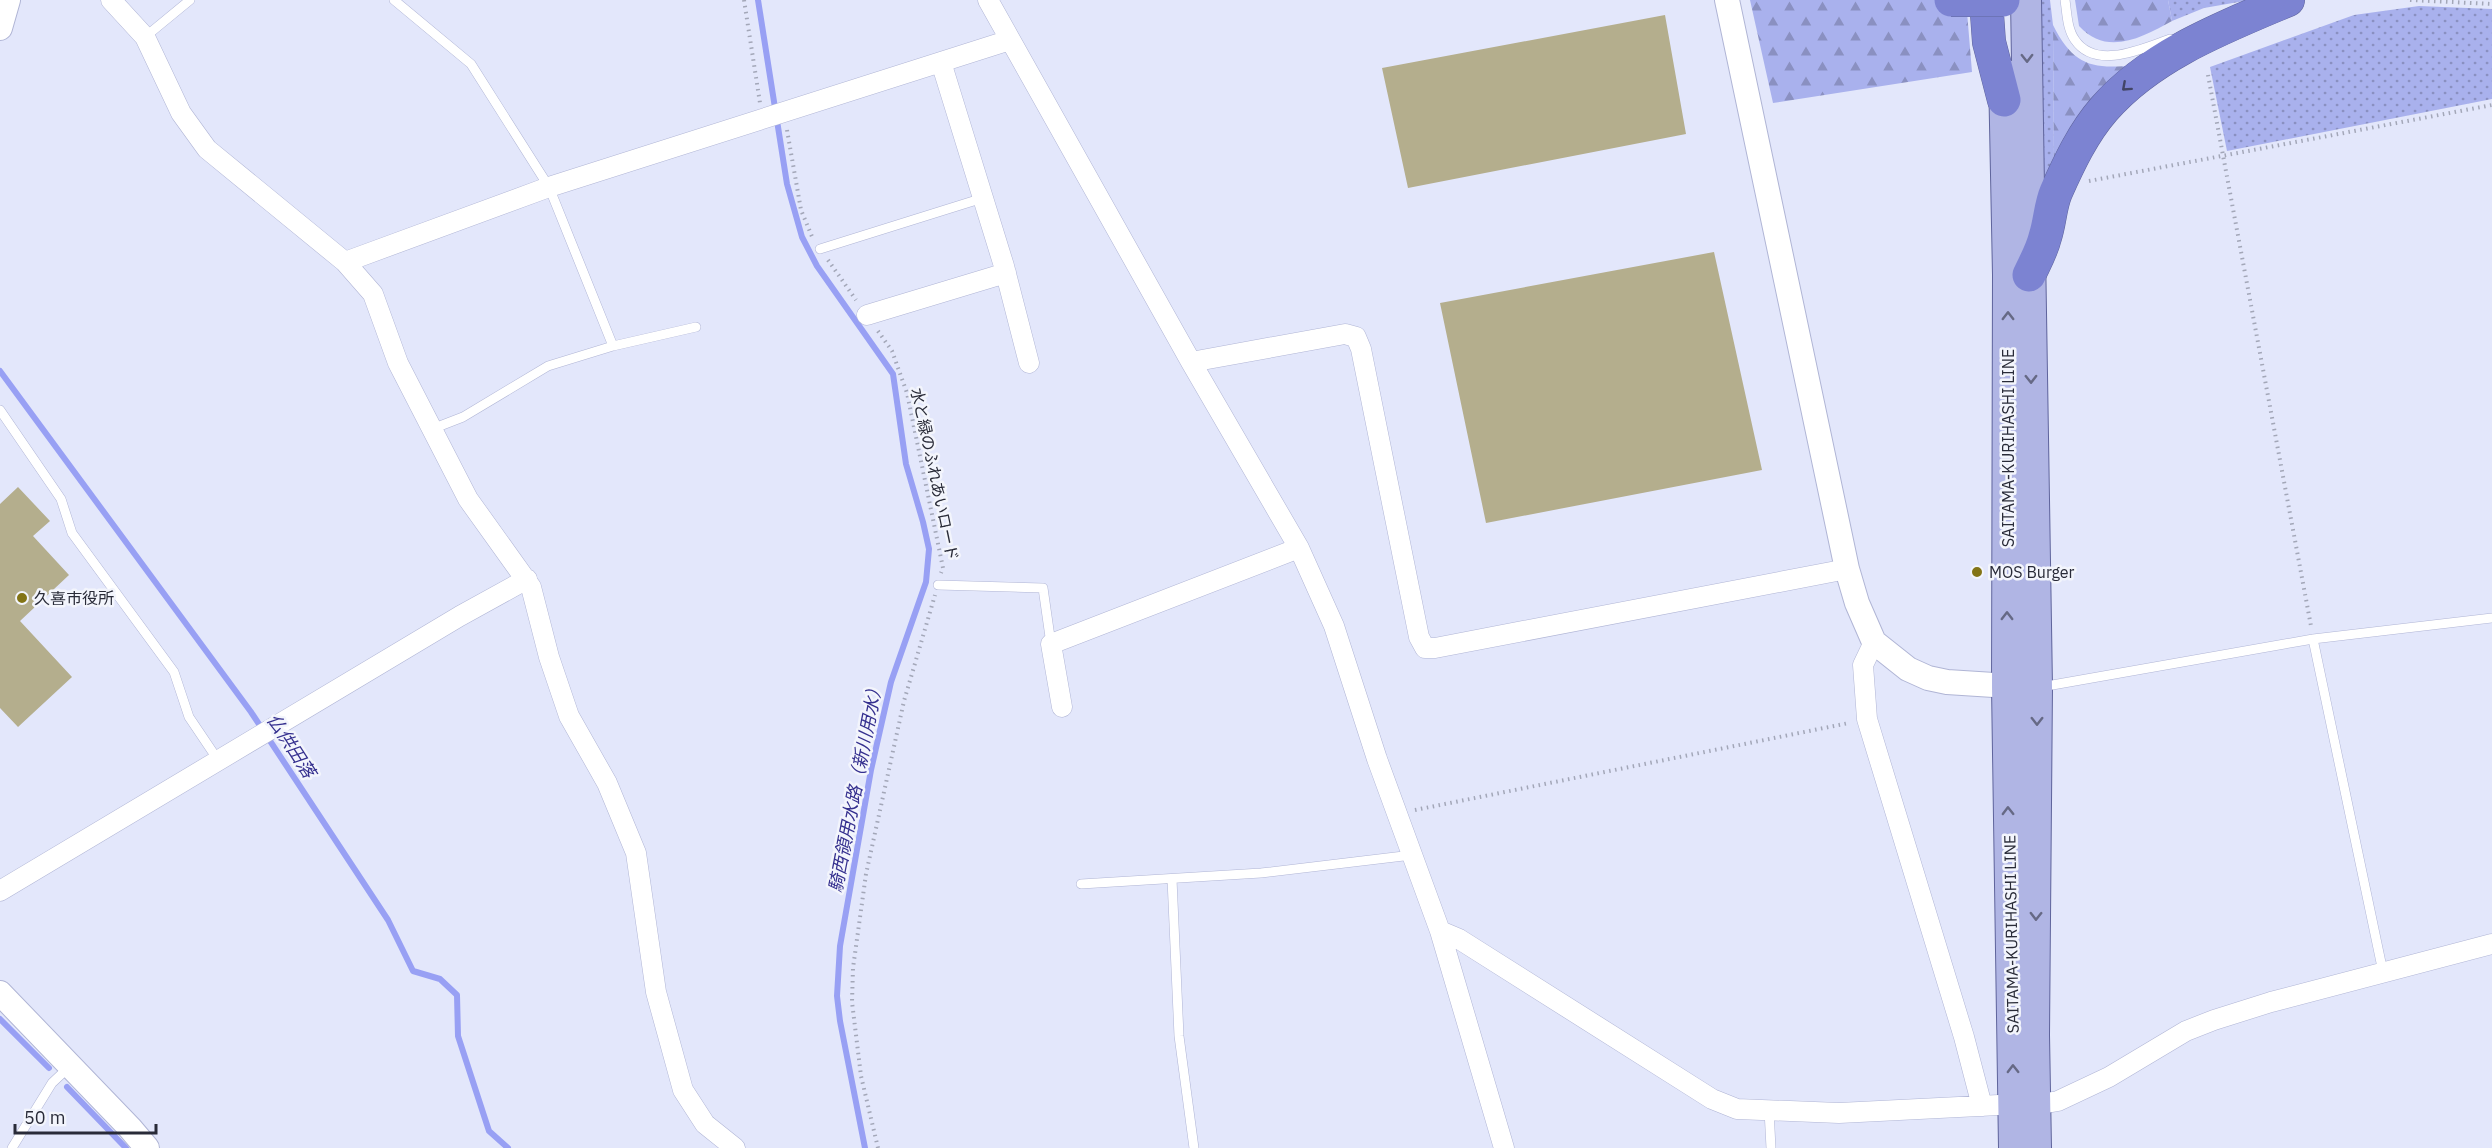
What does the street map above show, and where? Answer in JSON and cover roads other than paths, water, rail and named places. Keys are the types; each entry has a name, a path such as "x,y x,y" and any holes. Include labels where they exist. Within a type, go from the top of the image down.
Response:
{"highway":[{"path":"1952,0 2002,0"},
{"path":"1986,0 1989,42 2004,100"},
{"path":"2029,275 2045,239 2055,196 2076,150 2103,110 2127,86 2153,66 2231,24 2288,0"}],"main road":[{"name":"SAITAMA-KURIHASHI LINE","path":"2002,0 2008,275 2007,687 2024,1105 2036,1148"},
{"name":"SAITAMA-KURIHASHI LINE","path":"2014,1148 2024,1105 2037,687 2026,0"}],"street":[{"path":"0,28 8,0"},
{"path":"111,0 145,37 181,113 207,149 345,262 373,294 398,363 468,499 527,579 534,595 549,657 569,716 600,769 636,853 656,992 683,1090 705,1124 735,1148"},
{"path":"988,0 1191,362 1299,548 1334,626 1396,813 1440,931 1504,1148"},
{"path":"1727,0 1847,569 1857,603 1874,642 1908,669 1928,678 2007,687 2037,687"},
{"path":"345,262 549,186 1010,40"},
{"path":"941,62 1006,273 1029,363"},
{"path":"867,315 1006,273"},
{"path":"1191,362 1345,334 1356,337 1361,349 1419,637 1425,648 1458,644 1847,569"},
{"path":"1062,707 1051,644 1299,548"},
{"path":"0,891 460,616 527,579"},
{"path":"1874,642 1863,665 1867,719 1964,1037 1982,1106"},
{"path":"1440,931 1459,939 1712,1099 1737,1109 1839,1113 2024,1105 2072,1096 2186,1031 2214,1020 2271,1002 2492,944"},
{"path":"0,993 71,1065 147,1148"}],"lane":[{"path":"145,37 190,0"},
{"path":"394,0 471,64 549,186 613,346"},
{"path":"2065,0 2069,29 2076,42 2097,55 2128,53 2170,39 2231,24"},
{"path":"820,249 983,198"},
{"path":"432,429 464,417 548,366 613,346 696,327"},
{"path":"0,410 61,499 72,533 174,672 189,717 218,760"},
{"path":"938,585 1043,588 1051,644"},
{"path":"2037,687 2049,687 2313,639 2492,618"},
{"path":"2313,639 2384,972"},
{"path":"1081,884 1261,873 1412,855"},
{"path":"1172,879 1179,1036 1194,1148"},
{"path":"12,1148 52,1083 71,1065"},
{"path":"1769,1110 1771,1148"}],"waterway":[{"name":"騎西領用水路（新川用水）","path":"758,0 787,184 802,237 817,266 893,374 906,464 929,549 926,582 891,682 871,770 840,946 837,996 840,1021 865,1148"},
{"name":"仏供田落","path":"0,371 251,712 388,920 413,971 440,979 457,995 458,1036 489,1131 508,1148"},
{"path":"0,1019 49,1068"},
{"path":"67,1087 126,1148"}],"place":[{"name":"MOS Burger","path":"1977,572"},
{"name":"久喜市役所","path":"22,598"}]}
